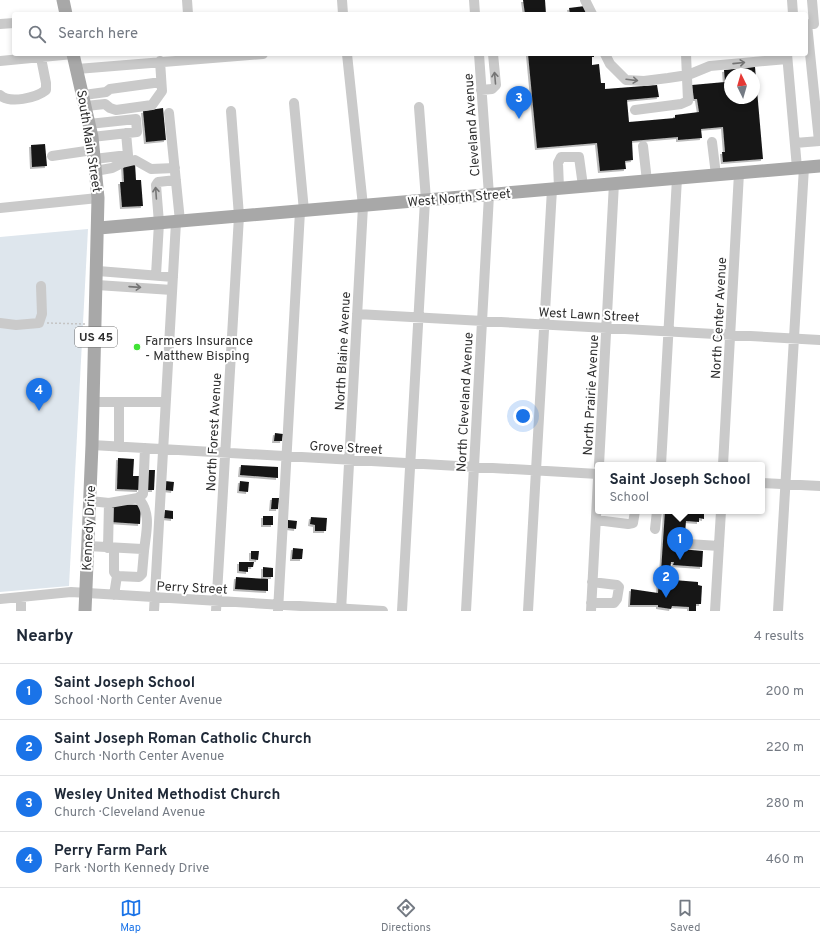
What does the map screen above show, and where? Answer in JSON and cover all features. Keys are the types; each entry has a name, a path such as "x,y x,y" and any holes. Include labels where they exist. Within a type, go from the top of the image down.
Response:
{"main road":[{"path":"63,0 66,12"},
{"name":"South Main Street","path":"74,56 85,101 90,130 98,198 99,228"},
{"name":"West North Street","path":"99,228 820,166"},
{"name":"US 45","path":"92,445 99,228"},
{"name":"Kennedy Drive","path":"85,611 92,445"}],"street":[{"path":"187,0 188,12"},
{"path":"342,0 343,12"},
{"path":"474,0 475,12"},
{"path":"585,0 591,12"},
{"path":"792,0 793,12"},
{"path":"795,142 820,141 812,24 812,0"},
{"path":"0,24 12,23"},
{"path":"0,61 56,56"},
{"path":"77,69 160,61 190,56"},
{"name":"North Blaine Avenue","path":"341,610 363,206 347,56"},
{"name":"Cleveland Avenue","path":"478,56 489,195"},
{"path":"481,90 492,89 496,85 493,56"},
{"path":"607,56 610,64 626,80 644,81 688,75 710,66 787,56 795,142 800,168 794,339 778,611"},
{"path":"635,110 681,104 688,101 686,56"},
{"path":"0,95 10,100 40,95 46,90 46,83 40,58"},
{"path":"85,101 105,104 116,110 148,107 160,95 160,61"},
{"path":"85,101 110,89 161,82"},
{"path":"278,608 302,211 294,102"},
{"path":"402,611 426,200 419,107"},
{"name":"North Forest Avenue","path":"216,606 238,216 231,111"},
{"path":"154,611 172,290 178,222 176,180 169,113"},
{"path":"136,119 137,132 126,133 90,130 136,119"},
{"path":"52,156 94,160 128,155 126,133"},
{"path":"712,142 716,175"},
{"path":"643,146 647,181"},
{"path":"528,611 544,324 558,163 561,157 579,156 583,186"},
{"path":"94,160 112,168 122,163 134,160 151,169 175,168"},
{"name":"North Center Avenue","path":"723,462 740,173"},
{"path":"661,462 677,178"},
{"path":"156,275 159,223 156,185 158,182 176,180"},
{"name":"North Prairie Avenue","path":"599,462 614,184"},
{"name":"North Cleveland Avenue","path":"466,611 489,195"},
{"path":"0,208 98,198"},
{"path":"98,271 173,277"},
{"path":"97,284 172,290"},
{"path":"0,323 16,325 39,323 42,314 41,286"},
{"name":"West Lawn Street","path":"357,314 820,340"},
{"path":"94,402 166,402"},
{"path":"119,402 119,447"},
{"name":"Grove Street","path":"92,445 595,474"},
{"path":"90,501 109,503 138,498 143,494 145,448"},
{"path":"765,483 820,486"},
{"path":"117,576 139,577 142,574 147,512 144,504 138,498"},
{"path":"109,503 111,548 114,572 117,576 114,595"},
{"path":"592,582 617,585 619,587 617,599 614,603 591,607 592,582 596,514"},
{"path":"596,520 628,524 633,523 634,514"},
{"path":"655,529 657,514"},
{"path":"715,611 721,514"},
{"path":"688,544 719,546"},
{"path":"88,546 140,548 144,551"},
{"name":"Perry Street","path":"0,599 71,592 154,598 216,606 383,611"},
{"path":"21,597 21,611"}],"path":[{"path":"39,323 96,324"}],"shaded area":[{"path":"88,229 69,586 0,592 0,237"}],"building":[{"path":"523,0 545,0 546,12 525,12"},
{"path":"585,6 586,12 570,12 569,8"},
{"path":"528,56 594,56 592,57 592,65 599,64 601,83 605,83 605,89 657,85 659,97 627,100 629,122 675,118 675,115 699,112 697,99 694,99 692,85 724,82 724,104 758,104 763,159 723,162 722,152 725,152 723,127 701,129 702,138 678,140 678,137 632,141 633,160 625,161 626,169 600,171 597,143 537,148"},
{"path":"163,108 166,140 146,142 143,111"},
{"path":"45,144 47,166 32,167 31,145"},
{"path":"135,163 136,180 141,180 143,206 122,207 120,182 124,182 123,164"},
{"path":"275,433 283,434 282,441 274,441"},
{"path":"118,458 134,459 133,476 140,476 139,490 117,489"},
{"path":"241,465 278,467 278,478 240,475"},
{"path":"147,470 155,470 154,490 146,490"},
{"path":"165,481 174,482 173,491 165,490"},
{"path":"240,481 249,482 248,492 239,491"},
{"path":"272,498 279,498 278,509 271,509"},
{"path":"112,504 141,505 140,524 111,522"},
{"path":"165,510 173,511 173,519 164,518"},
{"path":"665,514 704,514 704,519 699,518 699,522 686,521 684,546 680,545 680,549 703,551 702,567 673,565 674,562 671,562 670,573 661,572"},
{"path":"263,516 273,516 273,525 263,525"},
{"path":"311,517 327,518 326,531 315,531 315,525 310,524"},
{"path":"288,520 297,521 296,529 288,528"},
{"path":"293,548 303,549 302,559 292,559"},
{"path":"251,551 259,551 258,560 251,559"},
{"path":"239,562 254,562 253,567 248,567 248,572 239,571"},
{"path":"263,567 273,568 273,577 263,577"},
{"path":"236,577 268,579 268,591 235,589"},
{"path":"670,577 674,577 674,580 698,582 698,585 702,586 701,604 696,604 696,611 689,611 689,607 672,606 671,609 658,607 658,605 630,605 631,589 658,593 659,578 670,579"}],"place":[{"name":"Wesley United Methodist Church","path":"519,119"},
{"name":"Farmers Insurance - Matthew Bisping","path":"137,347"},
{"name":"Perry Farm Park","path":"39,411"},
{"name":"Saint Joseph School","path":"680,560"},
{"name":"Saint Joseph Roman Catholic Church","path":"666,598"}]}
